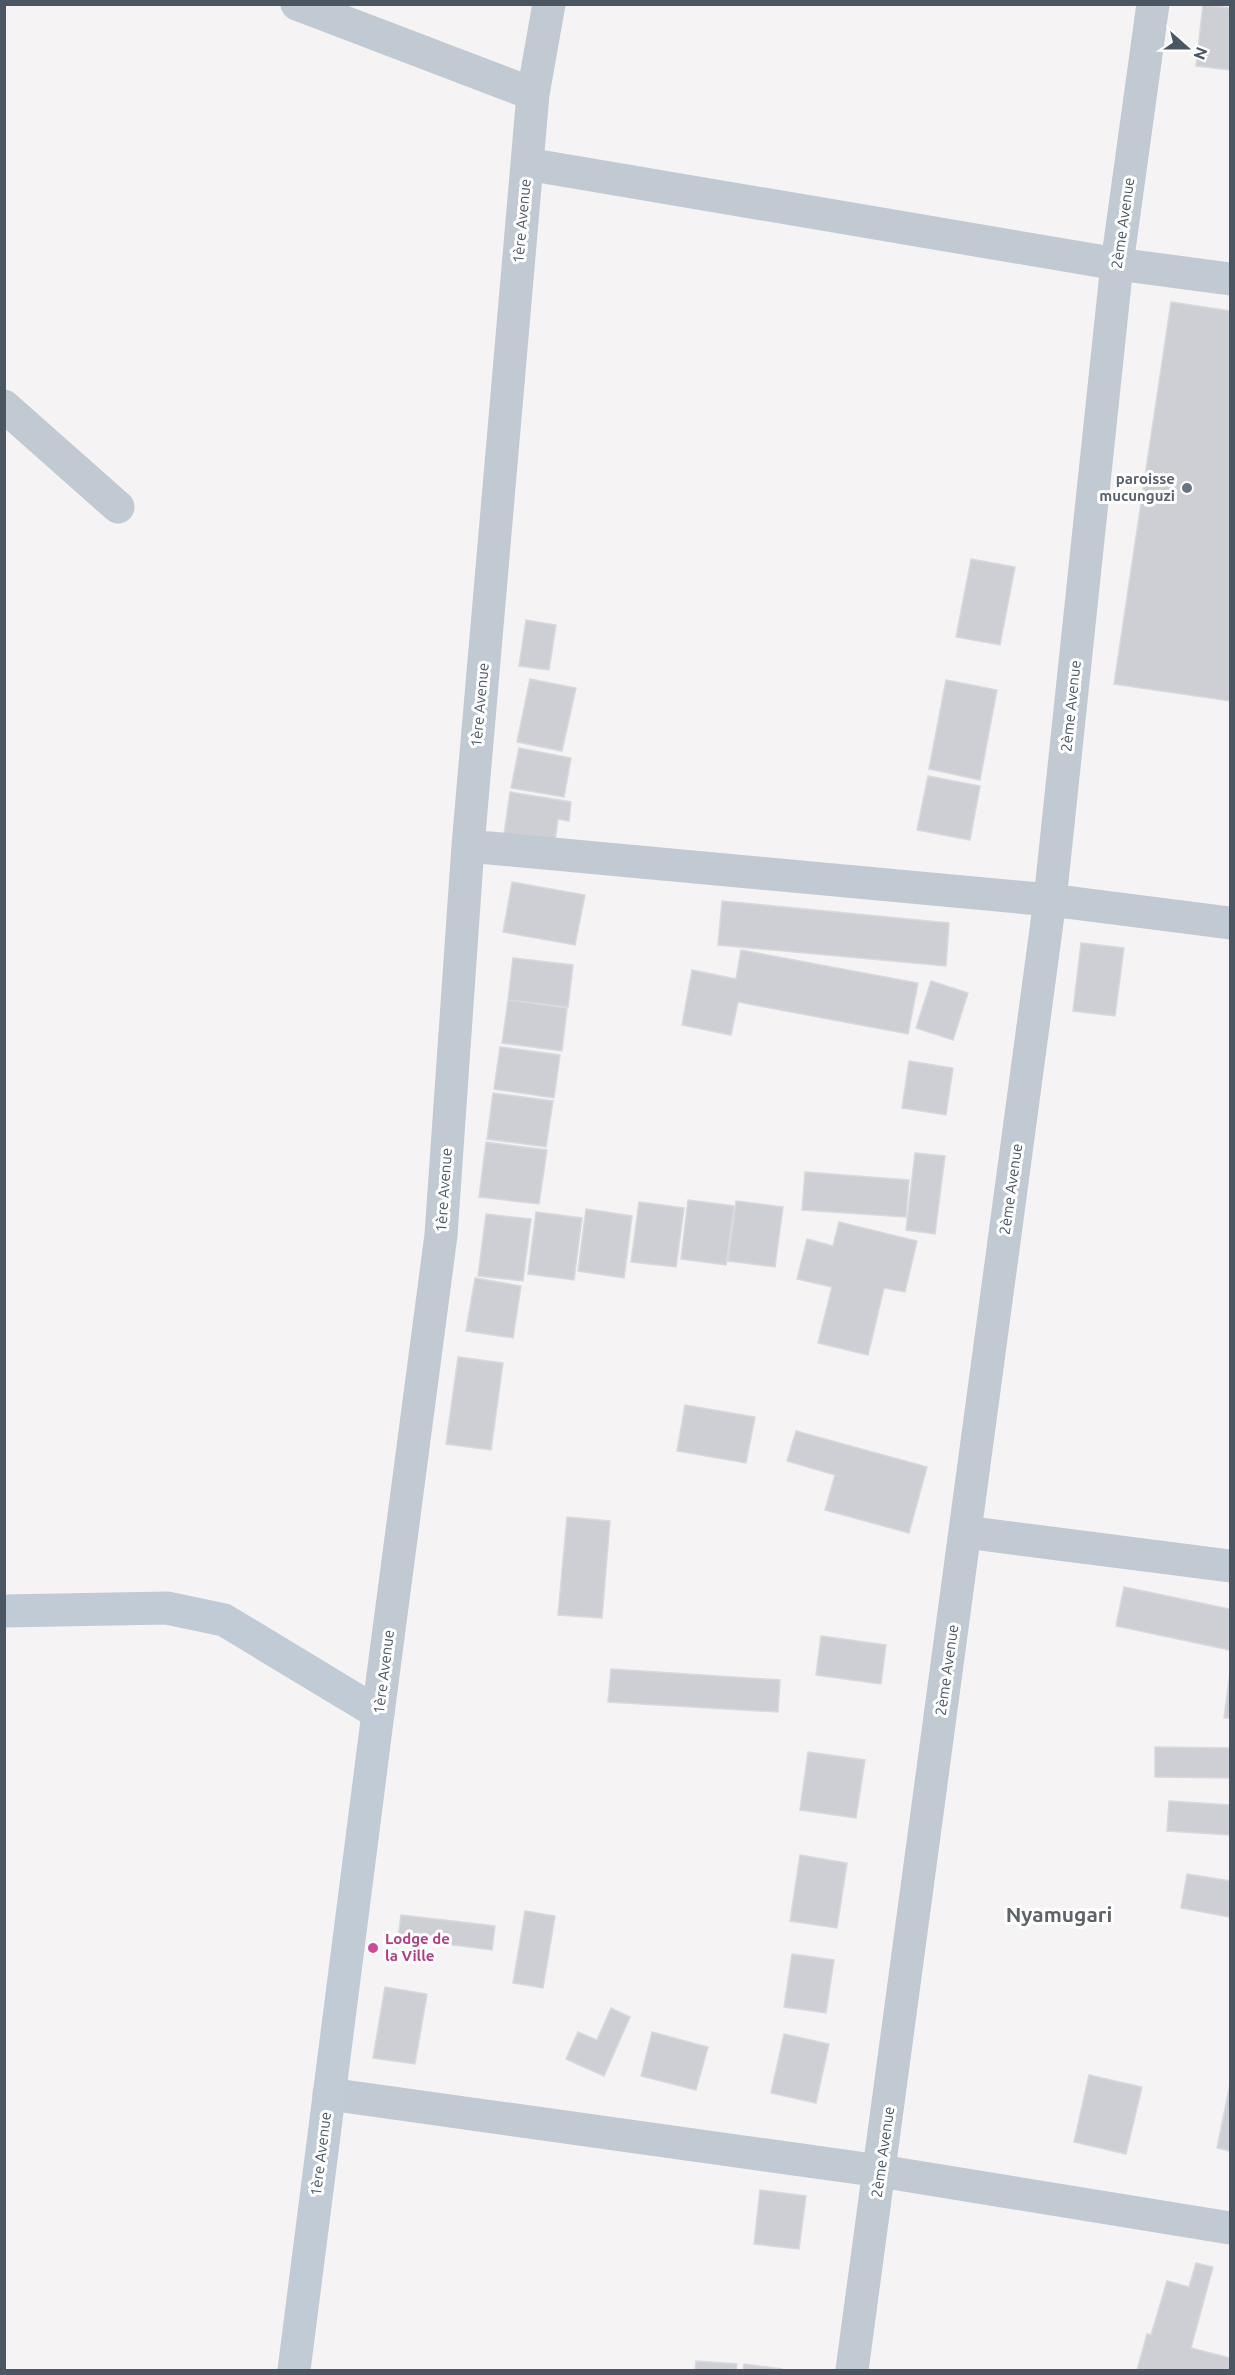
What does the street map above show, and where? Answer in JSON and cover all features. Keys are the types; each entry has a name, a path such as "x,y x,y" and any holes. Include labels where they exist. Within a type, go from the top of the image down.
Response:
{"main road":[{"path":"4,1611 167,1608 224,1620 378,1713"},
{"name":"1ère Avenue","path":"294,2370 378,1713"}],"street":[{"path":"297,4 533,94"},
{"name":"1ère Avenue","path":"378,1713 441,1235 468,846 533,94 549,4"},
{"name":"2ème Avenue","path":"852,2370 1050,900 1118,264 1153,4"},
{"path":"527,164 1118,264 1230,279"},
{"path":"4,406 118,507"},
{"path":"468,846 1050,900 1230,923"},
{"path":"965,1532 1230,1566"},
{"path":"328,2094 880,2171 1230,2228"}],"building":[{"path":"1203,5 1230,8 1230,70 1196,66"},
{"name":"paroisse mucunguzi","path":"1171,302 1230,311 1230,701 1114,684"},
{"path":"971,559 1015,567 1000,645 956,637"},
{"path":"526,620 556,625 549,670 519,666"},
{"path":"530,679 576,688 562,751 517,742"},
{"path":"946,680 997,690 980,780 929,769"},
{"path":"519,748 571,758 564,797 511,788"},
{"path":"928,776 980,786 970,840 917,830"},
{"path":"510,792 571,802 569,821 558,819 555,842 504,834"},
{"path":"512,882 585,895 575,945 503,932"},
{"path":"722,901 949,923 946,966 718,945"},
{"path":"1081,943 1124,948 1115,1016 1073,1011"},
{"path":"741,950 918,983 908,1034 738,1002 731,1035 682,1025 692,970 736,979"},
{"path":"513,958 573,965 568,1007 508,1000"},
{"path":"931,981 968,993 953,1040 916,1028"},
{"path":"508,1000 567,1008 562,1051 502,1043"},
{"path":"500,1047 560,1055 554,1098 494,1089"},
{"path":"909,1061 953,1068 946,1115 902,1108"},
{"path":"493,1093 553,1101 546,1147 487,1139"},
{"path":"486,1142 547,1150 539,1204 479,1197"},
{"path":"915,1153 945,1156 935,1234 906,1230"},
{"path":"805,1172 909,1180 906,1217 802,1210"},
{"path":"688,1200 734,1206 726,1265 681,1259"},
{"path":"736,1201 783,1207 775,1267 728,1261"},
{"path":"639,1202 684,1208 676,1267 631,1262"},
{"path":"586,1209 632,1216 624,1278 578,1271"},
{"path":"536,1212 582,1218 574,1280 528,1274"},
{"path":"486,1214 531,1219 523,1281 478,1276"},
{"path":"839,1222 917,1241 905,1292 884,1288 868,1355 818,1343 832,1287 797,1279 807,1239 833,1246"},
{"path":"475,1278 521,1286 513,1338 466,1331"},
{"path":"458,1357 503,1363 491,1450 446,1444"},
{"path":"685,1405 755,1417 746,1463 677,1451"},
{"path":"796,1431 927,1467 909,1533 825,1510 835,1475 787,1461"},
{"path":"567,1517 610,1521 602,1618 558,1615"},
{"path":"1124,1587 1230,1609 1230,1650 1116,1626"},
{"path":"821,1636 886,1645 881,1684 816,1675"},
{"path":"611,1669 780,1680 778,1712 608,1702"},
{"path":"1230,1672 1230,1718 1224,1718"},
{"path":"1155,1747 1230,1748 1230,1778 1155,1777"},
{"path":"808,1752 865,1760 856,1818 800,1810"},
{"path":"1169,1801 1230,1805 1230,1835 1167,1831"},
{"path":"800,1855 847,1863 837,1928 790,1921"},
{"path":"1187,1874 1230,1881 1230,1917 1181,1908"},
{"path":"525,1911 555,1916 543,1988 513,1983"},
{"path":"401,1915 495,1926 492,1950 398,1938"},
{"path":"792,1954 834,1960 826,2013 784,2007"},
{"path":"385,1987 427,1994 415,2064 373,2058"},
{"path":"611,2008 630,2017 604,2076 566,2059 578,2032 597,2040"},
{"path":"652,2032 708,2047 696,2090 641,2076"},
{"path":"784,2034 829,2044 816,2103 771,2093"},
{"path":"1089,2075 1142,2087 1126,2154 1074,2142"},
{"path":"1230,2084 1230,2151 1217,2148"},
{"path":"760,2190 806,2196 799,2249 754,2244"},
{"path":"1196,2263 1213,2267 1191,2348 1230,2358 1230,2370 1137,2370 1147,2334 1151,2335 1167,2281 1189,2287"},
{"path":"696,2361 737,2364 736,2370 695,2370"},
{"path":"744,2364 782,2369 782,2370 743,2370"}],"place":[{"name":"paroisse mucunguzi","path":"1187,488"},
{"name":"Lodge de la Ville","path":"373,1948"}],"district":[{"name":"Nyamugari","path":"1059,1915"}]}
